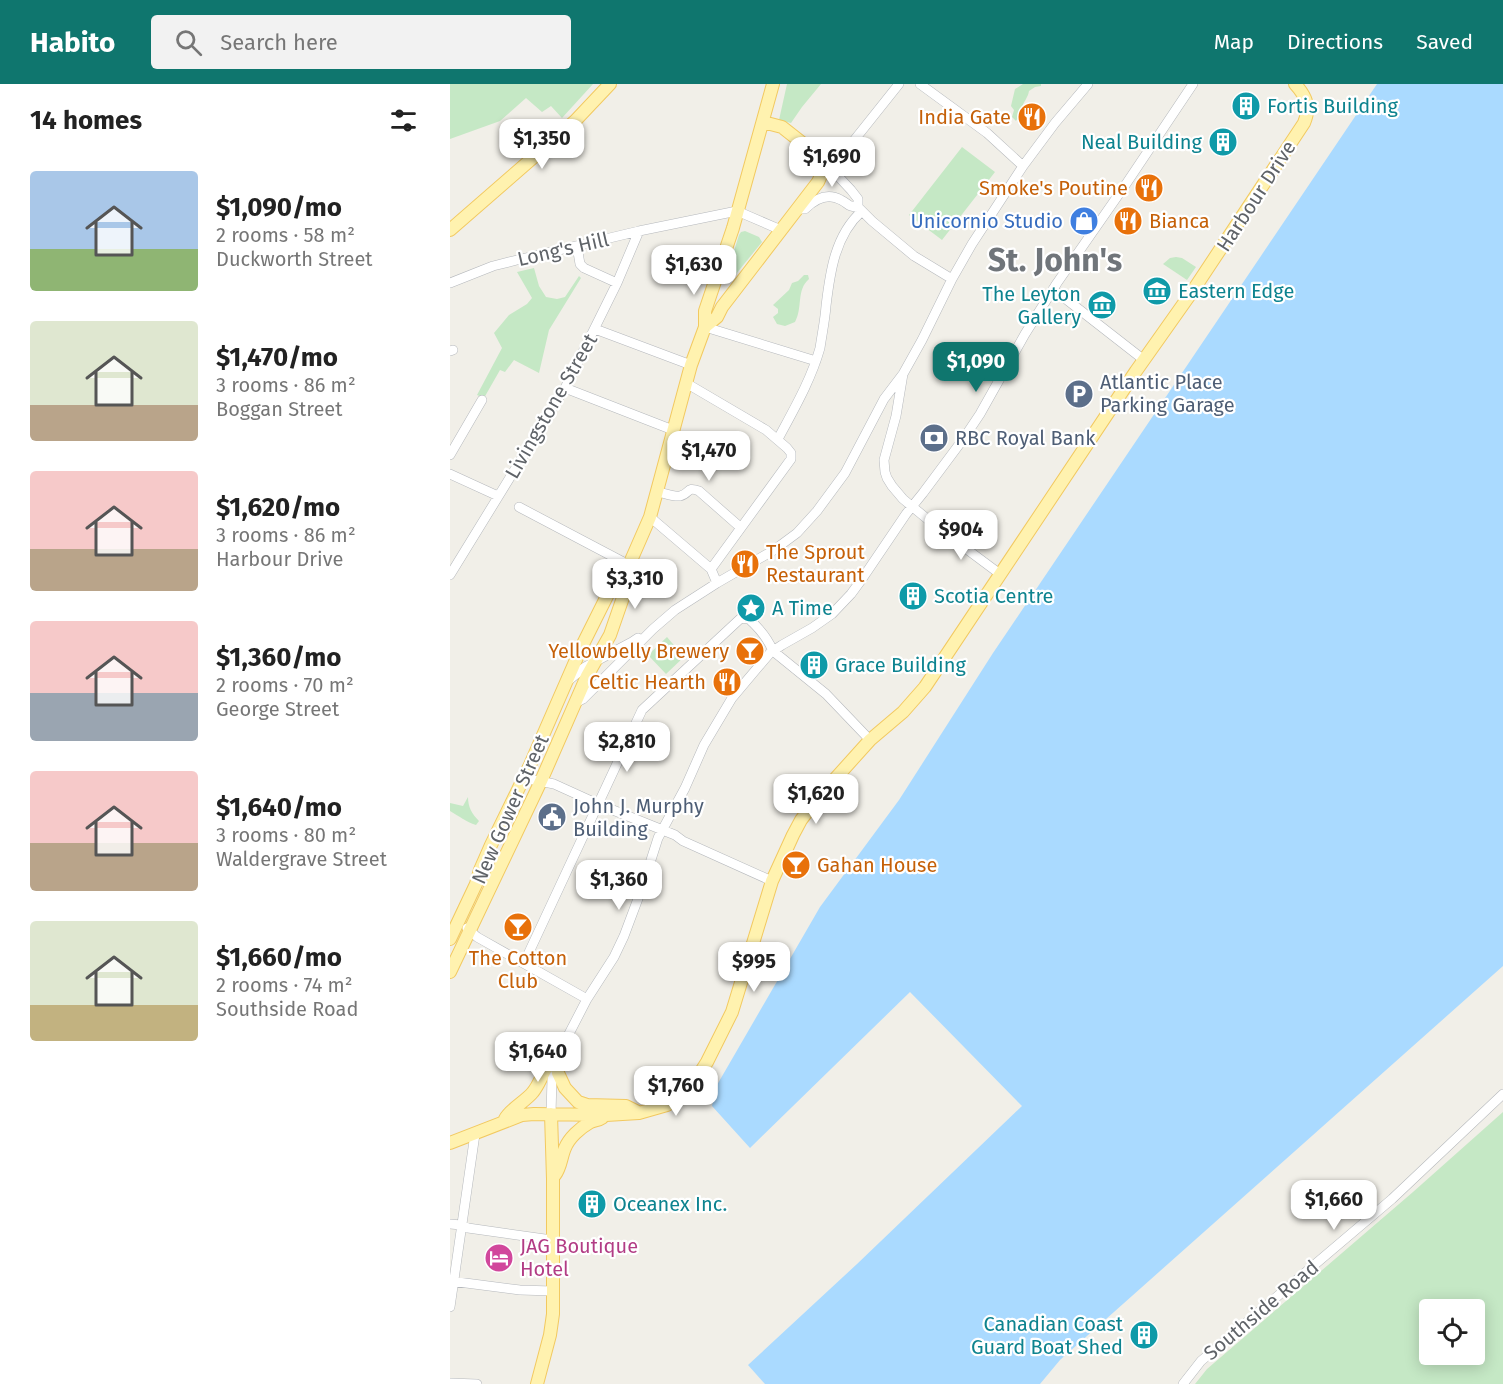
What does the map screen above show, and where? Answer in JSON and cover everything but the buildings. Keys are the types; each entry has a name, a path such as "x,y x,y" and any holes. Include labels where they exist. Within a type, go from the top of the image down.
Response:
{"main road":[{"path":"450,230 575,121 610,84"},
{"path":"629,565 658,492 691,364 705,327 705,311 733,228 773,84"},
{"name":"Harbour Drive","path":"503,1122 522,1115 639,1113 667,1105 693,1084 707,1062 734,1006 772,881 793,835 816,800 870,740 903,712 925,687 1194,289 1304,123 1308,108 1302,91 1295,84"},
{"path":"705,327 717,317 722,307 822,175 820,156 782,127 763,122"},
{"path":"719,271 722,282 726,284 742,282"},
{"name":"New Gower Street","path":"450,939 582,646 614,582 629,565"},
{"name":"New Gower Street","path":"450,972 541,781 575,703 605,646 627,586 629,565"},
{"path":"450,1143 503,1122 507,1114 532,1094 550,1061 556,1059 561,1081 578,1102 587,1105 626,1106 639,1113"},
{"path":"537,1384 553,1314 551,1114"},
{"path":"553,1179 560,1169 565,1148 570,1140 589,1122 599,1120 606,1115"}],"street":[{"path":"832,168 898,84"},
{"path":"920,84 987,133 1023,165"},
{"path":"575,703 584,699 675,610 774,550 796,533 817,511 845,472 884,399 903,374 922,340 952,279 1023,165 1088,84"},
{"path":"551,1114 552,1078 556,1059 586,999 605,972 624,936 656,843 704,745 732,698 773,651 823,621 841,606 862,579 906,514 964,438 1053,290 1193,84"},
{"path":"778,439 816,361 820,348 832,264 846,230 860,209 858,199 820,156"},
{"path":"798,209 806,209 815,200 829,196 839,199 850,207 860,209 914,256 952,279"},
{"path":"737,211 781,230"},
{"name":"Long's Hill","path":"450,283 503,263 737,211"},
{"name":"Livingstone Street","path":"450,575 565,388 617,284 639,231"},
{"path":"577,246 580,264 584,268 617,284"},
{"path":"1053,290 1144,360"},
{"path":"705,327 816,361"},
{"path":"595,329 691,364"},
{"path":"903,374 896,416 886,453 887,478 899,495 912,507 1000,574"},
{"path":"686,383 778,439 788,448 792,459 711,569"},
{"path":"565,388 673,430"},
{"path":"450,455 482,400"},
{"path":"450,474 498,496"},
{"path":"658,492 678,496 695,489 740,527"},
{"path":"519,507 629,565"},
{"path":"650,517 711,569 717,583"},
{"path":"524,963 642,710 741,618 749,619 766,638 773,651 826,694 870,740"},
{"path":"568,680 578,671 653,629"},
{"path":"524,778 554,784 662,830 772,881"},
{"path":"460,919 469,931 586,999"},
{"name":"Southside Road","path":"1183,1384 1201,1361 1392,1199 1503,1094"},
{"path":"450,1306 475,1134"},
{"path":"450,1224 552,1240"},
{"path":"452,1281 520,1290 552,1291"},
{"path":"450,1383 477,1384"}],"green space":[{"path":"450,84 593,84 562,118 551,106 542,112 526,98 500,121 450,139"},
{"path":"787,84 821,84 791,123 779,120"},
{"path":"1023,84 1041,84 1041,86 1029,91 1016,121 1012,117 1014,110 1011,106 1015,89"},
{"path":"962,147 995,172 942,240 909,215"},
{"path":"745,231 759,237 762,242 732,276 728,274 728,270 739,235"},
{"path":"1176,257 1196,267 1187,280 1163,264 1170,258"},
{"path":"534,268 539,286 546,297 557,299 565,297 579,276 581,278 549,330 539,373 514,360 505,372 500,370 484,398 477,395 502,348 494,333 509,315 527,304 532,298 517,272"},
{"path":"808,275 809,279 802,288 795,322 785,326 777,324 773,317 778,313 778,309 773,305 789,290 792,283"},
{"path":"667,637 684,657 666,674 648,655"},
{"path":"468,797 471,810 479,821 476,825 450,811 450,803 463,806"},
{"path":"1503,1112 1503,1384 1195,1384 1207,1369"}],"water":[{"path":"1377,84 1503,84 1503,966 1060,1360 1040,1384 765,1384 748,1365 1022,1106 910,992 750,1148 712,1106 717,1085 820,907 899,800 993,653"}],"place":[{"name":"Fortis Building","path":"1246,106"},
{"name":"India Gate","path":"1032,117"},
{"name":"Neal Building","path":"1223,142"},
{"name":"Smoke's Poutine","path":"1149,188"},
{"name":"Unicornio Studio","path":"1084,221"},
{"name":"Bianca","path":"1128,221"},
{"name":"Eastern Edge","path":"1157,291"},
{"name":"The Leyton Gallery","path":"1102,305"},
{"name":"Atlantic Place Parking Garage","path":"1079,394"},
{"name":"RBC Royal Bank","path":"934,438"},
{"name":"The Sprout Restaurant","path":"745,564"},
{"name":"Scotia Centre","path":"913,596"},
{"name":"A Time","path":"751,608"},
{"name":"Yellowbelly Brewery","path":"750,651"},
{"name":"Grace Building","path":"814,665"},
{"name":"Celtic Hearth","path":"727,682"},
{"name":"John J. Murphy Building","path":"552,817"},
{"name":"Gahan House","path":"796,865"},
{"name":"The Cotton Club","path":"518,927"},
{"name":"Oceanex Inc.","path":"592,1204"},
{"name":"JAG Boutique Hotel","path":"499,1258"},
{"name":"Canadian Coast Guard Boat Shed","path":"1144,1335"}],"district":[{"name":"St. John's","path":"1055,260"}]}
